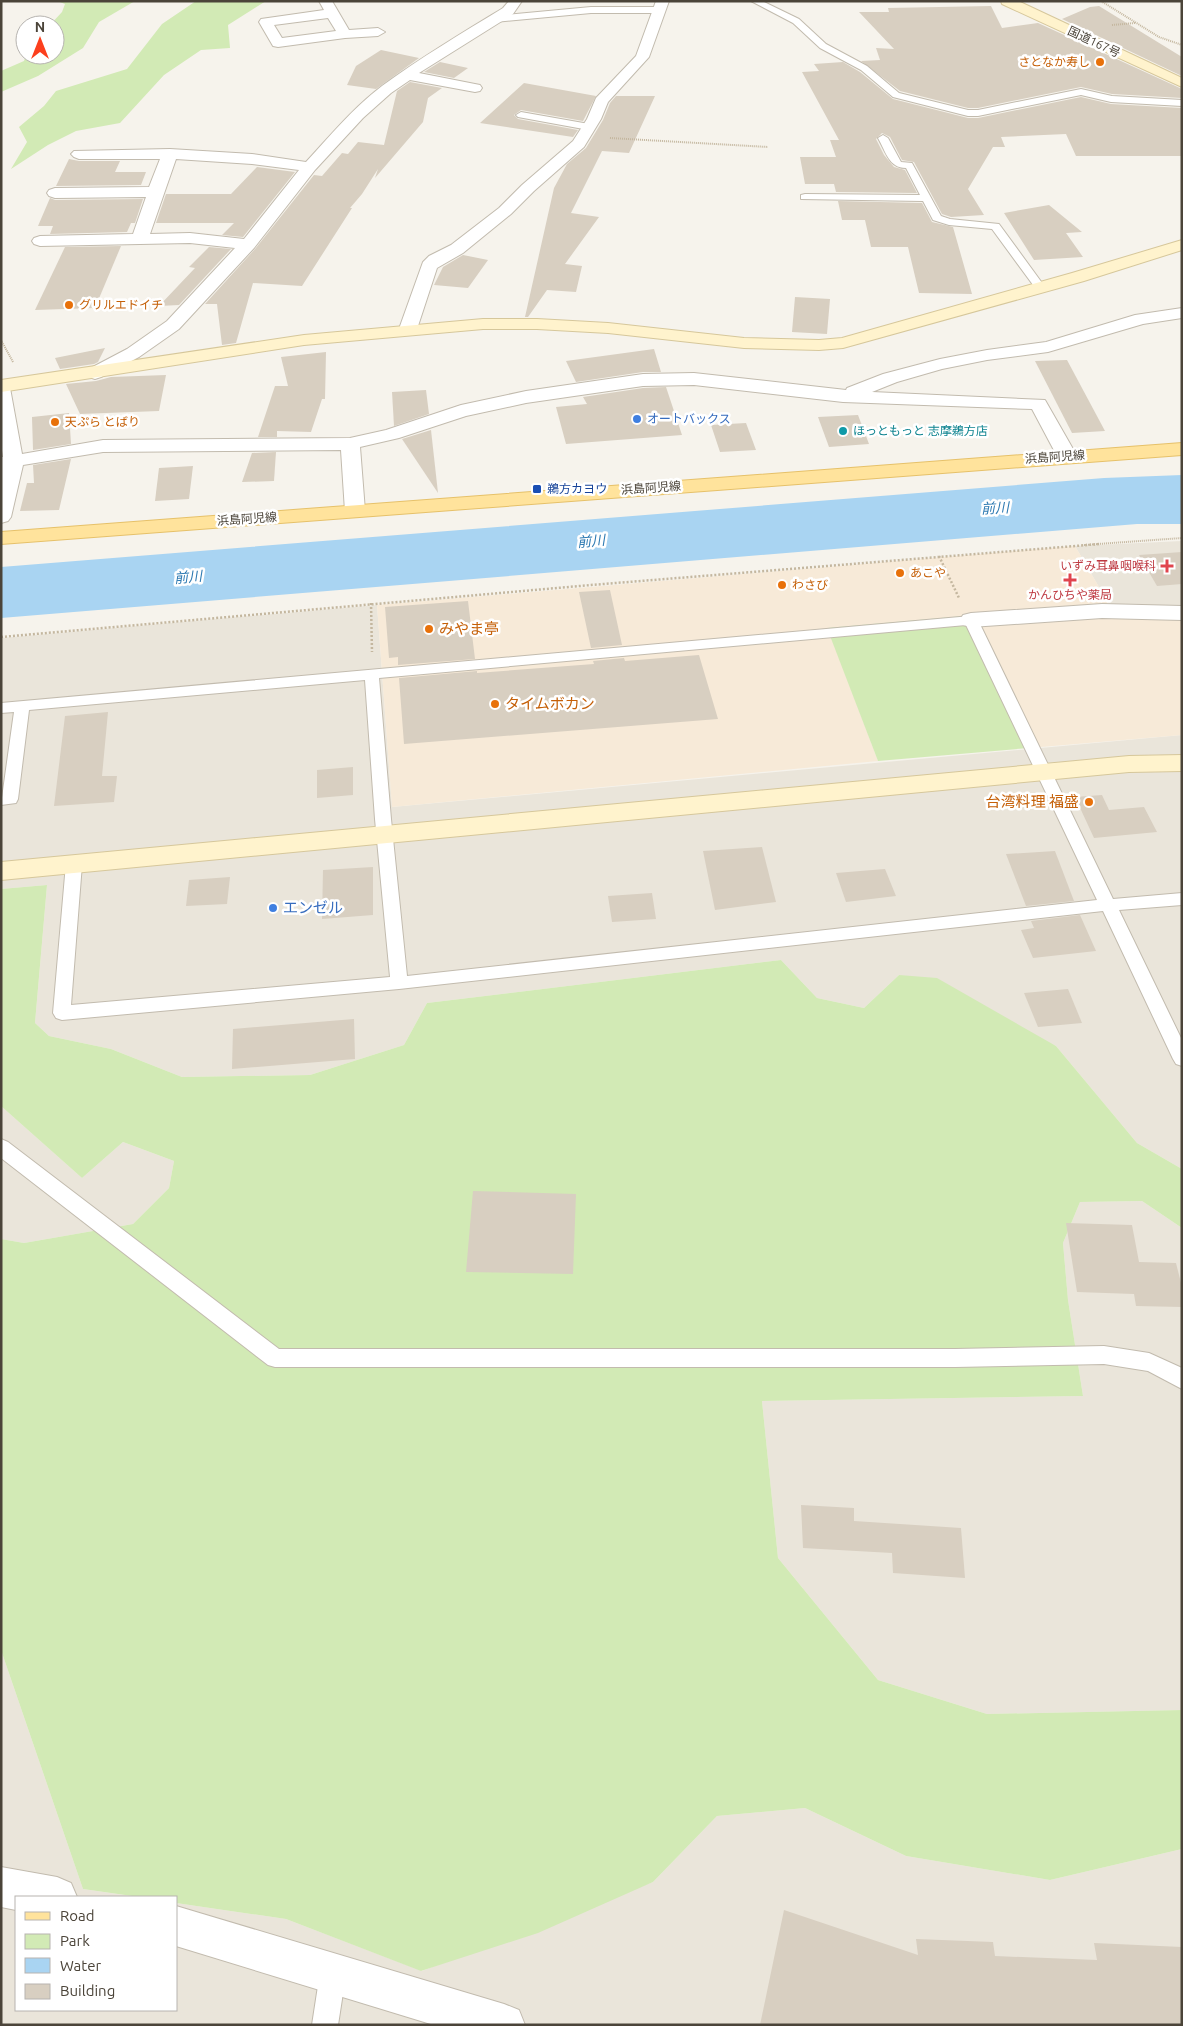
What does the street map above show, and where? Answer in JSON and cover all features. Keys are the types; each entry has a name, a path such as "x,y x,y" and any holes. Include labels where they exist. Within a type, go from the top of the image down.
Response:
{"main road":[{"name":"浜島阿児線","path":"1,538 1067,456 1182,449"}],"street":[{"path":"326,1 346,34"},
{"path":"95,373 133,352 173,325 248,244 310,168 358,115 406,75 495,20 508,11 516,1"},
{"name":"国道167号","path":"1015,2 1182,83"},
{"path":"408,329 429,266 435,260 457,249 505,211 528,188 579,144 601,101 642,56 661,6"},
{"path":"333,14 266,22 278,43 346,34 378,32"},
{"path":"406,75 475,88"},
{"path":"79,154 170,154 280,162 310,168"},
{"path":"140,239 170,154"},
{"path":"55,193 155,192"},
{"path":"40,241 190,238 248,244"},
{"path":"1,517 8,462 1,387 304,340 408,329 483,324 537,324 608,328 744,343 819,345 843,343 1182,245"},
{"path":"843,396 890,378 940,364 987,355 1048,347 1141,319 1182,312"},
{"path":"8,462 103,446 350,444 392,434 461,411 508,401 581,388 643,380 694,379 843,396 1038,404 1067,456"},
{"path":"350,444 355,511"},
{"path":"971,620 1102,612 1182,613"},
{"path":"1,871 1129,764 1182,763"},
{"path":"1,1887 51,1896"},
{"path":"178,1927 504,2025"}],"lane":[{"path":"755,1 796,21 823,46 864,68 893,93 962,111 987,112 1081,92 1091,93 1111,100 1182,104"},
{"path":"495,20 591,10 661,6"},
{"path":"1168,104 1182,116"},
{"path":"521,116 587,131"},
{"path":"883,138 898,165 909,165 938,218 995,226 1040,287"},
{"path":"805,197 926,198"},
{"path":"1,708 971,620 1107,905 1174,1024 1182,1059"},
{"path":"372,675 399,983"},
{"path":"1,800 10,800 22,706"},
{"path":"74,864 62,1013 399,983 1107,905 1182,899"},
{"path":"1,1147 275,1358 955,1358 1104,1355 1149,1362 1168,1370 1182,1380"},
{"path":"325,2025 333,1973"}],"path":[{"path":"1101,1 1159,37 1182,45"},
{"path":"587,131 638,140 768,147"},
{"path":"1,637 371,603 1182,538"},
{"path":"939,556 971,620"},
{"path":"371,603 372,675"}],"shaded area":[{"path":"1182,541 1182,613 1113,611 1075,546"},
{"path":"1075,546 1113,611 1182,613 1182,735 1029,748 964,616 828,628 878,761 392,807 377,605"},
{"path":"377,605 392,807 1182,735 1182,1169 1137,1143 1056,1046 899,975 864,1008 817,998 781,960 427,1003 404,1045 310,1075 182,1077 111,1049 49,1036 35,1023 47,885 1,889 1,638"},
{"path":"1,1106 82,1178 123,1142 174,1161 169,1188 133,1224 24,1243 1,1239"},
{"path":"1142,1201 1182,1228 1182,1710 987,1714 878,1680 778,1558 762,1401 1083,1396 1068,1300 1063,1243 1080,1202"},
{"path":"1,1650 83,1889 132,1896 15,1896 15,2011 178,2011 178,1903 286,1919 422,1971 653,1882 717,1816 805,1808 906,1856 1050,1880 1182,1849 1182,2025 1,2025"}],"green space":[{"path":"57,1 135,1 99,22 83,48 65,59 65,15 59,15 65,4"},
{"path":"196,1 266,1 228,25 230,48 201,50 164,75 120,123 76,131 48,145 11,169 27,142 19,127 44,106 56,91 127,69 162,24"},
{"path":"15,65 56,65 38,76 1,92 1,71"},
{"path":"964,616 1029,748 878,761 827,628"},
{"path":"47,885 35,1023 49,1036 111,1049 182,1077 310,1075 404,1045 427,1003 781,960 817,998 864,1008 899,975 937,978 1056,1046 1137,1143 1182,1169 1182,1228 1142,1201 1080,1202 1063,1243 1068,1300 1083,1396 762,1401 778,1558 878,1680 987,1714 1182,1710 1182,1849 1050,1880 906,1856 805,1808 717,1816 653,1882 538,1933 421,1971 286,1919 178,1903 178,1896 132,1896 83,1889 1,1650 1,1239 24,1243 133,1224 169,1188 174,1161 123,1142 82,1178 1,1106 1,889"}],"water":[{"name":"前川","path":"1182,475 1182,524 1137,524 1,618 1,567 1104,478"}],"building":[{"path":"991,6 1002,28 1038,23 1182,89 1182,98 1112,94 1081,87 978,108 968,108 900,91 861,61 880,60 876,48 894,49 859,12 889,12 888,8"},
{"path":"1099,6 1182,57 1182,76 1062,19 1090,7"},
{"path":"381,50 419,58 376,89 347,85 356,66"},
{"path":"440,62 468,68 454,78 424,72"},
{"path":"843,62 860,72 893,99 968,118 978,118 1081,97 1111,104 1182,108 1182,156 1076,156 1066,134 1001,137 1005,147 993,147 968,189 984,215 951,217 942,214 914,162 902,160 890,137 882,133 876,139 884,155 894,167 905,170 917,193 836,192 834,184 805,184 800,157 836,157 830,140 839,140 802,72 819,71 814,64"},
{"path":"410,82 442,88 428,98 423,122 375,178 378,169 362,194 350,208 352,208 302,286 253,283 236,343 222,345 217,304 205,304 255,249 314,175 322,176 342,153 348,154 358,142 384,145 397,91"},
{"path":"524,83 596,96 583,121 521,110 514,115 518,119 578,130 573,137 480,123"},
{"path":"616,96 655,96 629,153 602,151 571,213 599,217 565,264 582,266 576,292 547,290 528,317 525,317 554,188 567,164 586,148 603,120 610,103"},
{"path":"69,159 79,161 120,161 115,172 146,172 141,185 56,186"},
{"path":"257,167 295,172 243,237 222,235 234,223 156,223 166,194 231,194"},
{"path":"50,198 55,200 143,199 135,223 131,223 127,232 50,234 53,226 38,226"},
{"path":"838,201 922,203 932,222 953,227 972,294 919,293 908,247 871,247 865,220 842,220"},
{"path":"1049,205 1082,232 1066,233 1083,257 1034,260 1004,213"},
{"path":"121,246 95,308 35,310 65,247"},
{"path":"209,247 231,249 179,305 159,306 195,268 189,267"},
{"path":"463,255 488,260 468,288 434,285 443,267"},
{"path":"795,297 830,299 827,334 792,332"},
{"path":"105,348 98,362 94,364 60,369 55,358"},
{"path":"654,349 661,372 643,372 576,382 566,361"},
{"path":"326,352 325,399 322,399 311,432 277,431 277,437 258,437 275,386 288,386 281,357"},
{"path":"1067,360 1105,431 1072,433 1035,361"},
{"path":"166,375 159,411 80,414 66,384 96,381 111,377"},
{"path":"666,387 682,435 566,444 556,407 587,404 583,397 643,388"},
{"path":"426,390 429,414 394,426 392,392"},
{"path":"69,413 71,444 33,450 32,417"},
{"name":"ほっともっと 志摩鵜方店","path":"858,415 869,444 829,447 818,417"},
{"path":"746,423 756,450 720,452 711,425"},
{"path":"431,430 438,493 402,439"},
{"path":"276,452 274,481 242,482 252,453"},
{"path":"71,459 59,510 20,511 27,483 34,483 33,465"},
{"path":"193,466 189,499 155,501 159,468"},
{"path":"1182,552 1182,584 1157,586 1139,555"},
{"path":"610,590 622,645 591,648 579,592"},
{"name":"みやま亭","path":"468,601 475,659 398,665 398,657 389,658 385,607"},
{"path":"699,655 718,719 404,744 399,678 594,664 593,661 624,658 625,661"},
{"path":"108,712 102,776 117,776 114,802 54,806 65,716"},
{"path":"353,767 353,795 317,798 317,770"},
{"path":"1102,795 1109,810 1144,807 1157,832 1094,838 1075,797"},
{"path":"762,847 776,902 715,910 703,851"},
{"path":"1055,851 1074,901 1026,906 1006,854"},
{"path":"373,867 373,915 322,919 323,870"},
{"path":"885,869 896,896 846,902 836,873"},
{"path":"230,877 227,904 186,906 189,880"},
{"path":"652,893 656,919 612,922 608,896"},
{"path":"1080,915 1096,951 1033,958 1021,930 1034,928 1031,921"},
{"path":"1068,989 1082,1023 1038,1027 1024,993"},
{"path":"354,1019 355,1059 232,1069 233,1029"},
{"path":"473,1191 576,1194 573,1274 466,1272"},
{"path":"1066,1223 1132,1225 1139,1262 1176,1263 1182,1287 1182,1307 1136,1306 1134,1294 1077,1292"},
{"path":"801,1505 854,1508 854,1521 961,1528 965,1578 893,1573 892,1553 803,1548"},
{"path":"784,1910 918,1955 916,1939 993,1942 995,1956 1097,1960 1094,1943 1182,1947 1182,2025 760,2025"}],"place":[{"name":"さとなか寿し","path":"1100,62"},
{"name":"グリルエドイチ","path":"69,305"},
{"name":"オートバックス","path":"637,419"},
{"name":"天ぷら とばり","path":"55,422"},
{"name":"ほっともっと 志摩鵜方店","path":"843,431"},
{"name":"鵜方カヨウ","path":"537,489"},
{"name":"いずみ耳鼻咽喉科","path":"1167,566"},
{"name":"あこや","path":"900,573"},
{"name":"かんひちや薬局","path":"1070,580"},
{"name":"わさび","path":"782,585"},
{"name":"みやま亭","path":"429,629"},
{"name":"タイムボカン","path":"495,704"},
{"name":"台湾料理 福盛","path":"1089,802"},
{"name":"エンゼル","path":"273,908"}]}
